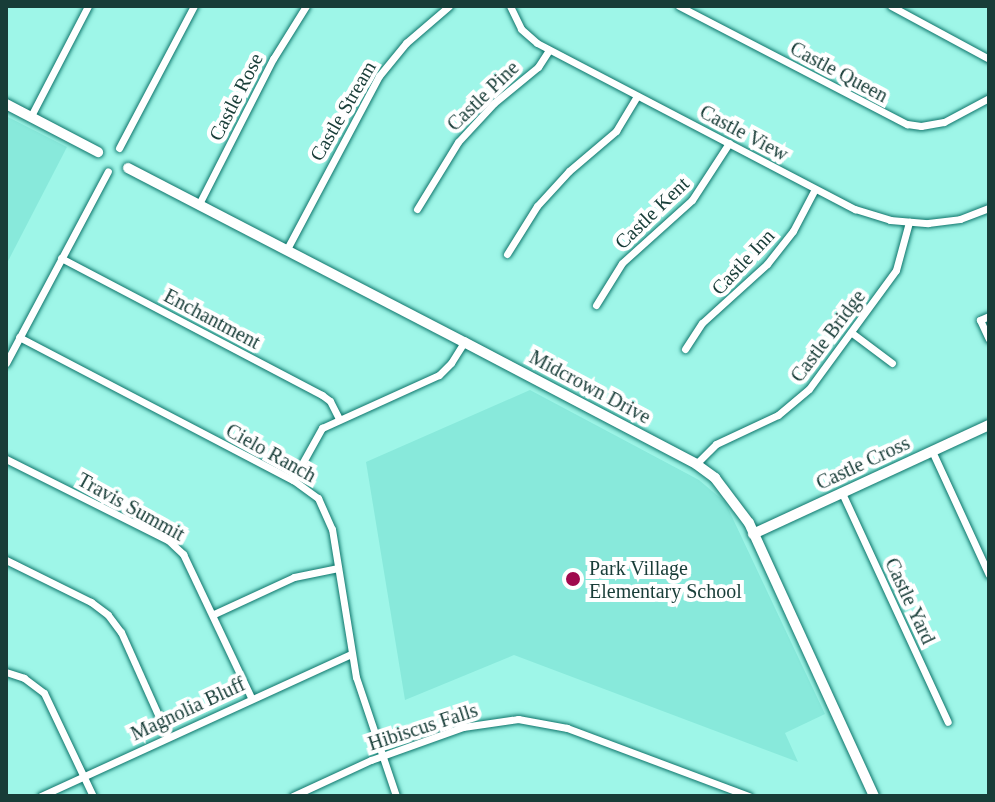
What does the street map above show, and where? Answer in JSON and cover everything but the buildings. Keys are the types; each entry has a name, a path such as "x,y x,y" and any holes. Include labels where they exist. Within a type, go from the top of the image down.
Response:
{"street":[{"path":"31,116 88,6"},
{"path":"119,148 194,6"},
{"name":"Castle Rose","path":"199,204 273,59 306,6"},
{"name":"Castle Stream","path":"287,249 379,76 406,43 449,6"},
{"name":"Castle View","path":"510,6 526,35 549,50 815,189 872,215 909,222 944,222 989,208"},
{"path":"891,6 989,59"},
{"name":"Castle Queen","path":"682,7 907,124 921,126 944,122 989,98"},
{"name":"Castle Pine","path":"417,209 458,142 494,103 538,67 549,50"},
{"path":"507,254 537,206 562,178 616,131 637,96"},
{"path":"6,104 98,152"},
{"name":"Castle Kent","path":"596,305 622,263 692,200 729,143"},
{"name":"Midcrown Drive","path":"128,168 696,464 727,489 753,534 874,796"},
{"path":"6,363 108,171"},
{"name":"Castle Inn","path":"685,349 702,323 767,264 793,231 815,189"},
{"name":"Castle Bridge","path":"696,464 716,444 778,415 802,397 896,270 909,222"},
{"name":"Enchantment","path":"61,258 322,395 330,401 339,419"},
{"path":"989,316 980,320 989,339"},
{"path":"852,333 892,363"},
{"name":"Cielo Ranch","path":"19,337 293,480 310,491 324,508 338,568 351,654 381,757 396,796"},
{"path":"293,480 317,433 339,419 439,375 464,342"},
{"name":"Castle Cross","path":"753,534 989,425"},
{"path":"932,451 989,575"},
{"name":"Travis Summit","path":"6,459 168,540 183,554 194,570 251,697"},
{"name":"Castle Yard","path":"842,493 948,722"},
{"path":"6,560 91,602 108,615 121,632 168,737"},
{"path":"214,614 294,577 338,568"},
{"name":"Magnolia Bluff","path":"41,796 251,697 351,654"},
{"path":"6,672 24,678 44,693 93,796"},
{"name":"Hibiscus Falls","path":"294,796 381,757 482,723 535,721 567,728 749,796"}],"shaded area":[{"path":"6,116 67,147 6,265"},
{"name":"Park Village Elementary School","path":"530,390 699,480 725,502 825,714 785,733 798,762 514,655 405,700 366,462"}],"place":[{"name":"Park Village Elementary School","path":"573,579"}]}
